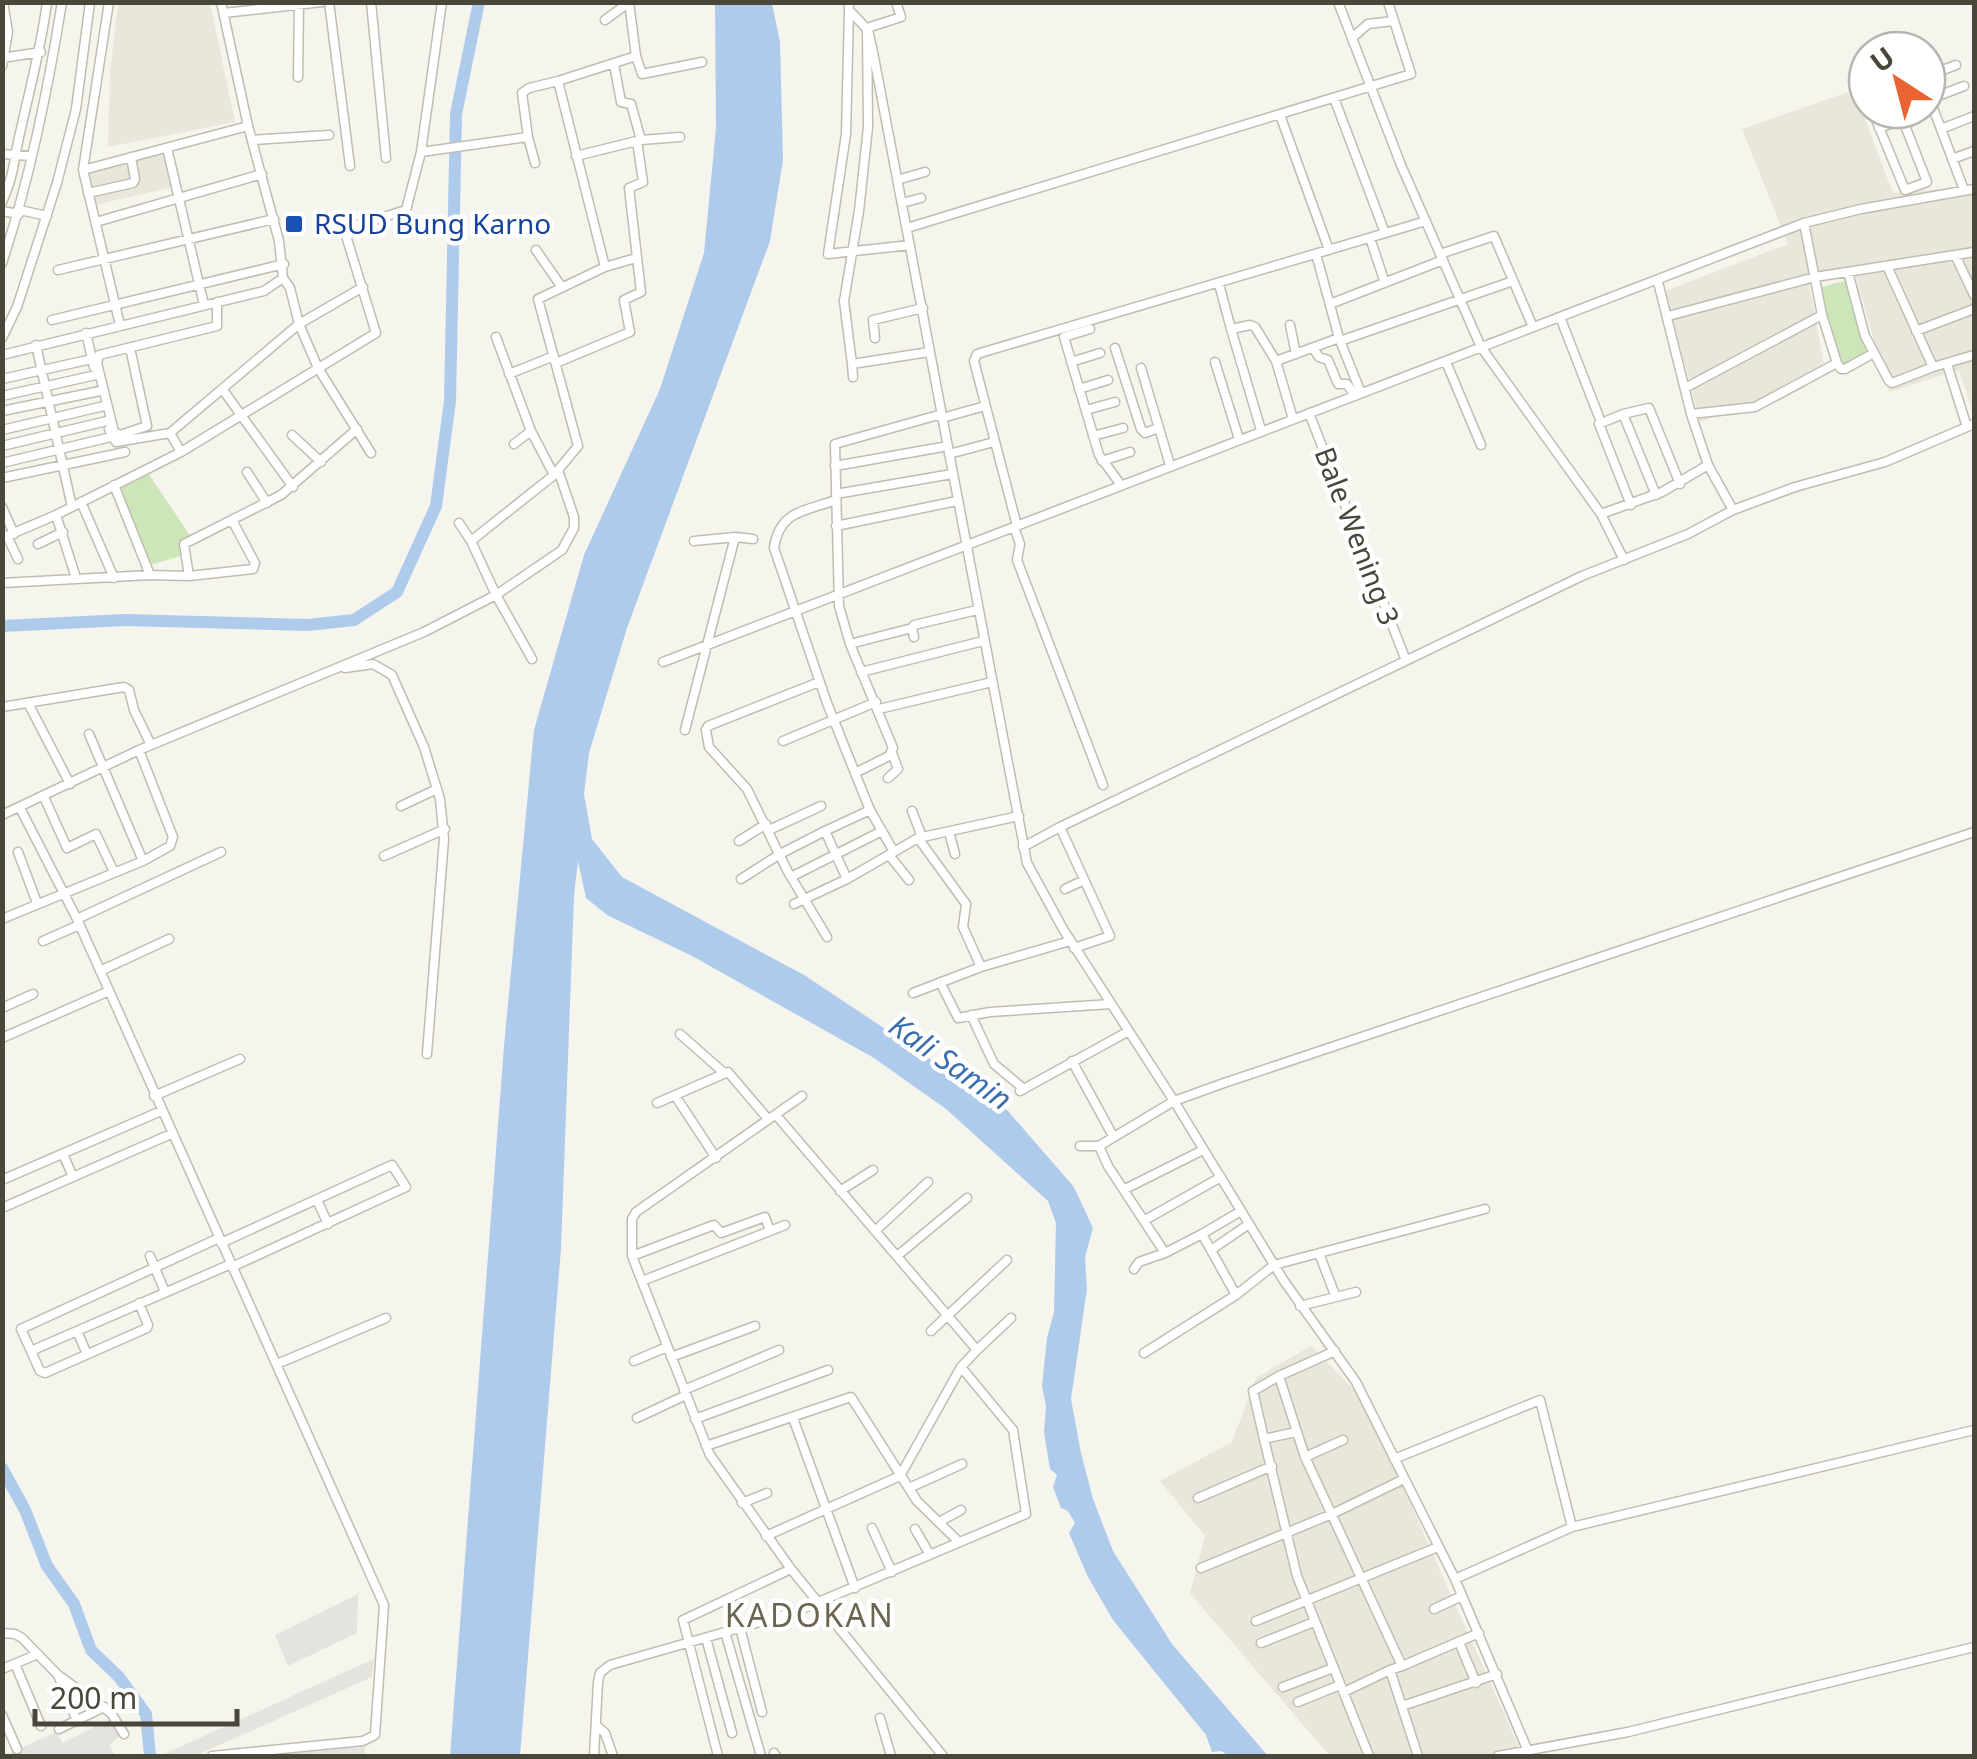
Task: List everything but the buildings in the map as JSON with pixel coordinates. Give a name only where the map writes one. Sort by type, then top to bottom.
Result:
[{"type":"street","points":[[2,202],[14,176],[41,52],[47,2]]},
{"type":"street","points":[[2,263],[32,156],[62,2]]},
{"type":"street","points":[[2,338],[47,216],[76,109],[90,2]]},
{"type":"street","points":[[109,2],[83,170],[120,325]]},
{"type":"street","points":[[221,2],[248,126],[274,218],[284,278],[299,324],[318,368],[371,453]]},
{"type":"street","points":[[224,13],[326,2],[350,166]]},
{"type":"street","points":[[371,2],[386,158]]},
{"type":"street","points":[[8,536],[181,452],[376,333],[348,239],[349,231],[406,210],[421,152],[442,2]]},
{"type":"street","points":[[862,23],[901,18],[896,2]]},
{"type":"street","points":[[1338,2],[1481,346],[1601,514],[1624,560]]},
{"type":"street","points":[[907,228],[1411,74],[1388,2]]},
{"type":"street","points":[[605,20],[629,3],[642,74],[702,62]]},
{"type":"street","points":[[298,4],[298,77]]},
{"type":"street","points":[[3,6],[8,32],[3,60],[41,52]]},
{"type":"street","points":[[849,6],[862,23],[898,180],[1030,873],[1300,1306],[1356,1382],[1462,1596],[1528,1753]]},
{"type":"street","points":[[849,6],[846,134],[828,254],[910,245]]},
{"type":"street","points":[[1352,38],[1368,24],[1393,20]]},
{"type":"street","points":[[853,377],[844,302],[868,127],[862,23]]},
{"type":"street","points":[[535,164],[522,94],[528,88],[636,56]]},
{"type":"street","points":[[509,374],[630,332],[624,302],[642,292],[630,186],[643,182],[631,104],[620,102],[614,64]]},
{"type":"street","points":[[1947,68],[1956,65]]},
{"type":"street","points":[[514,85],[558,82]]},
{"type":"street","points":[[558,82],[605,268]]},
{"type":"street","points":[[1947,91],[1964,86]]},
{"type":"street","points":[[1334,98],[1385,233]]},
{"type":"street","points":[[1280,114],[1329,250]]},
{"type":"street","points":[[1947,127],[1974,116]]},
{"type":"street","points":[[83,170],[248,126]]},
{"type":"street","points":[[1880,130],[1903,188],[1915,188],[1927,182],[1907,130]]},
{"type":"street","points":[[1941,130],[1964,190]]},
{"type":"street","points":[[252,140],[329,134]]},
{"type":"street","points":[[576,156],[680,136]]},
{"type":"street","points":[[421,152],[528,137]]},
{"type":"street","points":[[167,148],[204,305]]},
{"type":"street","points":[[1952,160],[1974,151]]},
{"type":"street","points":[[2,154],[32,156]]},
{"type":"street","points":[[88,193],[133,182],[130,157]]},
{"type":"street","points":[[898,180],[925,172]]},
{"type":"street","points":[[96,222],[262,174]]},
{"type":"street","points":[[1915,188],[1918,199]]},
{"type":"street","points":[[663,662],[1804,223],[1974,189]]},
{"type":"street","points":[[902,203],[921,198]]},
{"type":"street","points":[[2,211],[47,216]]},
{"type":"street","points":[[58,270],[274,218]]},
{"type":"street","points":[[1103,785],[1017,560],[1020,544],[974,361],[978,354],[1426,221]]},
{"type":"street","points":[[1804,223],[1822,316],[1837,363],[1845,369],[1874,353]]},
{"type":"street","points":[[1330,304],[1494,236],[1533,327]]},
{"type":"street","points":[[1370,238],[1385,283]]},
{"type":"street","points":[[536,250],[561,286]]},
{"type":"street","points":[[1668,316],[1815,277],[1974,252]]},
{"type":"street","points":[[1316,254],[1358,395]]},
{"type":"street","points":[[1955,255],[1974,294]]},
{"type":"street","points":[[471,541],[556,472],[578,446],[538,299],[561,286],[636,258]]},
{"type":"street","points":[[52,320],[284,264]]},
{"type":"street","points":[[1886,266],[1933,368]]},
{"type":"street","points":[[1848,272],[1865,336],[1892,383],[1974,355]]},
{"type":"street","points":[[2,355],[264,291],[284,278]]},
{"type":"street","points":[[1276,361],[1513,281]]},
{"type":"street","points":[[1658,282],[1691,414],[1708,465],[1733,510]]},
{"type":"street","points":[[1219,284],[1262,430]]},
{"type":"street","points":[[86,334],[113,442],[170,433],[299,324],[363,288]]},
{"type":"street","points":[[130,348],[147,426],[120,435],[114,432],[99,355],[218,326],[216,302]]},
{"type":"street","points":[[876,338],[871,324],[874,319],[922,308]]},
{"type":"street","points":[[1916,331],[1974,309]]},
{"type":"street","points":[[1685,388],[1822,316]]},
{"type":"street","points":[[1560,317],[1599,418]]},
{"type":"street","points":[[1290,326],[1296,354]]},
{"type":"street","points":[[1231,329],[1255,327],[1276,361],[1293,419]]},
{"type":"street","points":[[1090,329],[1064,337],[1102,461],[1121,485]]},
{"type":"street","points":[[2,815],[139,750],[424,632],[496,596],[562,550],[574,528],[574,517],[556,472],[531,431],[496,337]]},
{"type":"street","points":[[36,345],[64,466],[77,504],[114,578]]},
{"type":"street","points":[[1115,348],[1140,429],[1145,432],[1158,428]]},
{"type":"street","points":[[1313,348],[1319,357],[1328,360],[1338,384],[1346,384],[1358,395]]},
{"type":"street","points":[[852,364],[929,352]]},
{"type":"street","points":[[1072,362],[1100,353]]},
{"type":"street","points":[[2,378],[92,359]]},
{"type":"street","points":[[1215,362],[1239,439]]},
{"type":"street","points":[[1446,362],[1482,445]]},
{"type":"street","points":[[1691,414],[1755,407],[1837,363]]},
{"type":"street","points":[[1024,847],[1205,755],[1381,676],[1556,588],[1712,523],[1733,510],[1885,462],[1971,425],[1946,364]]},
{"type":"street","points":[[1141,368],[1170,465]]},
{"type":"street","points":[[2,396],[96,375]]},
{"type":"street","points":[[1080,390],[1108,380]]},
{"type":"street","points":[[2,411],[100,390]]},
{"type":"street","points":[[223,390],[293,486]]},
{"type":"street","points":[[1086,410],[1115,402]]},
{"type":"street","points":[[2,430],[104,406]]},
{"type":"street","points":[[888,778],[898,769],[850,644],[838,595],[836,444],[985,406]]},
{"type":"street","points":[[1631,505],[1599,424],[1649,408],[1680,484]]},
{"type":"street","name":"Bale Wening 3","points":[[1309,413],[1404,658]]},
{"type":"street","points":[[1624,414],[1656,495]]},
{"type":"street","points":[[2,446],[107,422]]},
{"type":"street","points":[[1094,436],[1123,428]]},
{"type":"street","points":[[189,576],[184,544],[232,522],[293,486],[357,429]]},
{"type":"street","points":[[514,444],[531,431]]},
{"type":"street","points":[[170,433],[181,452]]},
{"type":"street","points":[[292,436],[320,462]]},
{"type":"street","points":[[2,463],[111,437]]},
{"type":"street","points":[[123,440],[128,464]]},
{"type":"street","points":[[835,466],[994,442]]},
{"type":"street","points":[[2,478],[125,452]]},
{"type":"street","points":[[1102,461],[1130,452]]},
{"type":"street","points":[[1601,514],[1656,495],[1708,465]]},
{"type":"street","points":[[247,472],[266,503]]},
{"type":"street","points":[[910,880],[870,810],[819,682],[774,550],[776,532],[784,520],[836,497],[952,474]]},
{"type":"street","points":[[114,484],[150,574]]},
{"type":"street","points":[[836,526],[957,501]]},
{"type":"street","points":[[2,507],[18,560]]},
{"type":"street","points":[[56,515],[76,578]]},
{"type":"street","points":[[2,583],[150,574],[189,576],[254,568],[232,522]]},
{"type":"street","points":[[459,523],[532,659]]},
{"type":"street","points":[[38,544],[63,532]]},
{"type":"street","points":[[685,730],[736,537]]},
{"type":"street","points":[[694,541],[753,538]]},
{"type":"street","points":[[850,644],[913,633],[914,625],[977,610]]},
{"type":"street","points":[[861,672],[983,641]]},
{"type":"street","points":[[326,672],[372,664],[392,675],[424,746],[436,789],[445,829],[427,1054]]},
{"type":"street","points":[[819,682],[706,730],[710,747],[746,788],[768,827],[798,902],[827,937]]},
{"type":"street","points":[[784,741],[877,706],[992,682]]},
{"type":"street","points":[[2,707],[127,688],[151,745]]},
{"type":"street","points":[[28,702],[70,784]]},
{"type":"street","points":[[89,734],[143,861]]},
{"type":"street","points":[[2,919],[170,846],[173,837],[139,750]]},
{"type":"street","points":[[855,773],[892,752]]},
{"type":"street","points":[[401,806],[436,789]]},
{"type":"street","points":[[44,797],[67,848],[96,834],[114,872]]},
{"type":"street","points":[[739,841],[821,806]]},
{"type":"street","points":[[20,808],[78,922],[384,1605],[378,1730],[370,1739],[212,1756]]},
{"type":"street","points":[[741,879],[780,854],[870,810]]},
{"type":"street","points":[[912,811],[920,838],[966,904],[963,927],[981,967]]},
{"type":"street","points":[[798,902],[920,838],[1019,816]]},
{"type":"street","points":[[914,992],[981,967],[1110,936],[1060,828]]},
{"type":"street","points":[[384,856],[445,829]]},
{"type":"street","points":[[825,832],[847,879]]},
{"type":"street","points":[[791,877],[882,832]]},
{"type":"street","points":[[949,832],[956,854]]},
{"type":"street","points":[[1080,1146],[1099,1146],[1174,1101],[1974,832]]},
{"type":"street","points":[[18,852],[38,904]]},
{"type":"street","points":[[44,941],[220,852]]},
{"type":"street","points":[[1065,889],[1082,881]]},
{"type":"street","points":[[100,971],[169,939]]},
{"type":"street","points":[[940,982],[954,1020],[1112,1004]]},
{"type":"street","points":[[2,1038],[109,991]]},
{"type":"street","points":[[2,1008],[33,994]]},
{"type":"street","points":[[970,1016],[994,1064],[1022,1090],[1127,1032]]},
{"type":"street","points":[[680,1034],[723,1072],[733,1075],[978,1350]]},
{"type":"street","points":[[154,1096],[240,1058]]},
{"type":"street","points":[[1072,1061],[1113,1136]]},
{"type":"street","points":[[656,1104],[723,1072]]},
{"type":"street","points":[[802,1096],[633,1214],[632,1256],[706,1446],[791,1569],[943,1756]]},
{"type":"street","points":[[676,1097],[716,1158]]},
{"type":"street","points":[[2,1180],[161,1111]]},
{"type":"street","points":[[2,1208],[171,1134]]},
{"type":"street","points":[[1099,1146],[1164,1253]]},
{"type":"street","points":[[1125,1189],[1203,1150]]},
{"type":"street","points":[[62,1154],[72,1177]]},
{"type":"street","points":[[31,1352],[139,1303],[328,1224],[406,1186],[392,1166],[22,1326],[31,1352],[40,1371],[44,1373],[147,1328],[139,1303]]},
{"type":"street","points":[[840,1191],[873,1170]]},
{"type":"street","points":[[1146,1220],[1221,1178]]},
{"type":"street","points":[[875,1232],[928,1182]]},
{"type":"street","points":[[897,1256],[967,1198]]},
{"type":"street","points":[[316,1200],[328,1224]]},
{"type":"street","points":[[1144,1353],[1236,1295],[1274,1265],[1485,1208]]},
{"type":"street","points":[[1134,1269],[1139,1262],[1202,1234],[1240,1211]]},
{"type":"street","points":[[632,1256],[714,1226],[720,1233],[765,1217],[770,1231]]},
{"type":"street","points":[[1211,1250],[1248,1224]]},
{"type":"street","points":[[642,1281],[786,1226]]},
{"type":"street","points":[[1202,1234],[1236,1295]]},
{"type":"street","points":[[1318,1253],[1335,1296]]},
{"type":"street","points":[[150,1256],[165,1292]]},
{"type":"street","points":[[930,1331],[1007,1260]]},
{"type":"street","points":[[1300,1306],[1356,1292]]},
{"type":"street","points":[[277,1364],[386,1318]]},
{"type":"street","points":[[766,1536],[900,1476],[961,1367],[1011,1318]]},
{"type":"street","points":[[671,1357],[755,1326]]},
{"type":"street","points":[[77,1331],[87,1354]]},
{"type":"street","points":[[634,1361],[667,1347]]},
{"type":"street","points":[[637,1418],[780,1350]]},
{"type":"street","points":[[1335,1352],[1253,1391],[1306,1602],[1369,1756]]},
{"type":"street","points":[[594,1756],[598,1682],[604,1669],[818,1604],[1026,1514],[1013,1430],[961,1367]]},
{"type":"street","points":[[695,1419],[828,1370]]},
{"type":"street","points":[[1279,1376],[1305,1456],[1402,1666]]},
{"type":"street","points":[[706,1446],[850,1397],[916,1501],[960,1542]]},
{"type":"street","points":[[1394,1459],[1540,1400],[1572,1527]]},
{"type":"street","points":[[793,1418],[855,1588]]},
{"type":"street","points":[[1454,1580],[1572,1527],[1974,1430]]},
{"type":"street","points":[[1264,1439],[1296,1432]]},
{"type":"street","points":[[1305,1456],[1343,1440]]},
{"type":"street","points":[[909,1488],[962,1464]]},
{"type":"street","points":[[1198,1498],[1272,1466]]},
{"type":"street","points":[[1201,1568],[1404,1480]]},
{"type":"street","points":[[742,1503],[767,1492]]},
{"type":"street","points":[[939,1522],[961,1510]]},
{"type":"street","points":[[872,1528],[892,1572]]},
{"type":"street","points":[[914,1528],[930,1555]]},
{"type":"street","points":[[1256,1620],[1438,1547]]},
{"type":"street","points":[[718,1756],[682,1623],[685,1618],[791,1569]]},
{"type":"street","points":[[1434,1609],[1462,1596]]},
{"type":"street","points":[[1261,1643],[1314,1622]]},
{"type":"street","points":[[740,1628],[762,1712]]},
{"type":"street","points":[[725,1632],[762,1756]]},
{"type":"street","points":[[2,1633],[15,1634],[58,1675],[104,1707],[124,1734]]},
{"type":"street","points":[[1298,1702],[1342,1689],[1479,1633]]},
{"type":"street","points":[[706,1638],[732,1733]]},
{"type":"street","points":[[1460,1642],[1476,1683]]},
{"type":"street","points":[[1498,1756],[1628,1732],[1974,1647]]},
{"type":"street","points":[[2,1670],[38,1654]]},
{"type":"street","points":[[15,1664],[41,1726]]},
{"type":"street","points":[[1282,1687],[1333,1668]]},
{"type":"street","points":[[1390,1670],[1418,1756]]},
{"type":"street","points":[[1402,1706],[1497,1674]]},
{"type":"street","points":[[58,1675],[78,1720]]},
{"type":"street","points":[[59,1729],[104,1707]]},
{"type":"street","points":[[2,1715],[18,1749]]},
{"type":"street","points":[[880,1718],[891,1756]]},
{"type":"street","points":[[596,1725],[605,1733],[613,1756]]},
{"type":"shaded area","points":[[118,3],[210,3],[235,122],[108,147],[110,74]]},
{"type":"shaded area","points":[[1847,92],[1847,130],[1869,130],[1893,193],[1974,186],[1974,415],[1959,370],[1889,392],[1855,275],[1809,284],[1826,375],[1700,422],[1665,291],[1788,244],[1742,129]]},
{"type":"shaded area","points":[[162,151],[173,187],[95,205],[88,170]]},
{"type":"shaded area","points":[[1311,1346],[1364,1400],[1523,1756],[1330,1756],[1190,1593],[1205,1536],[1160,1481],[1232,1442],[1256,1378]]},
{"type":"shaded area","points":[[358,1594],[357,1633],[288,1666],[275,1635]]},
{"type":"shaded area","points":[[374,1659],[372,1677],[195,1756],[164,1754]]},
{"type":"shaded area","points":[[110,1719],[120,1736],[109,1745],[115,1756],[4,1756],[56,1732],[63,1743]]},
{"type":"shaded area","points":[[365,1747],[365,1756],[237,1756],[339,1748]]},
{"type":"green space","points":[[1847,280],[1870,351],[1842,365],[1819,288]]},
{"type":"green space","points":[[148,473],[191,537],[180,541],[184,555],[150,565],[118,487]]},
{"type":"water","points":[[715,3],[772,3],[780,42],[783,160],[770,241],[627,628],[589,753],[584,794],[592,839],[622,877],[804,975],[1007,1110],[1074,1187],[1093,1228],[1085,1257],[1087,1289],[1071,1399],[1093,1499],[1113,1551],[1172,1644],[1268,1756],[1212,1752],[1206,1735],[1113,1620],[1069,1533],[1075,1523],[1068,1511],[1061,1508],[1053,1487],[1057,1475],[1050,1469],[1044,1433],[1046,1406],[1042,1386],[1054,1312],[1056,1223],[1048,1201],[946,1109],[874,1058],[692,956],[607,915],[586,898],[578,861],[561,1248],[520,1756],[450,1756],[504,1046],[534,730],[584,555],[660,389],[704,253],[716,128]]},
{"type":"waterway","points":[[2,626],[125,620],[308,625],[354,620],[397,592],[436,506],[450,401],[456,114],[479,2]]},
{"type":"waterway","points":[[2,1468],[25,1510],[47,1566],[74,1604],[91,1650],[119,1677],[146,1714],[150,1756]]},
{"type":"place","name":"RSUD Bung Karno","points":[[294,224]]},
{"type":"district","name":"KADOKAN","points":[[810,1616]]},
{"type":"water label","name":"Kali Samin","points":[[950,1063]]}]
